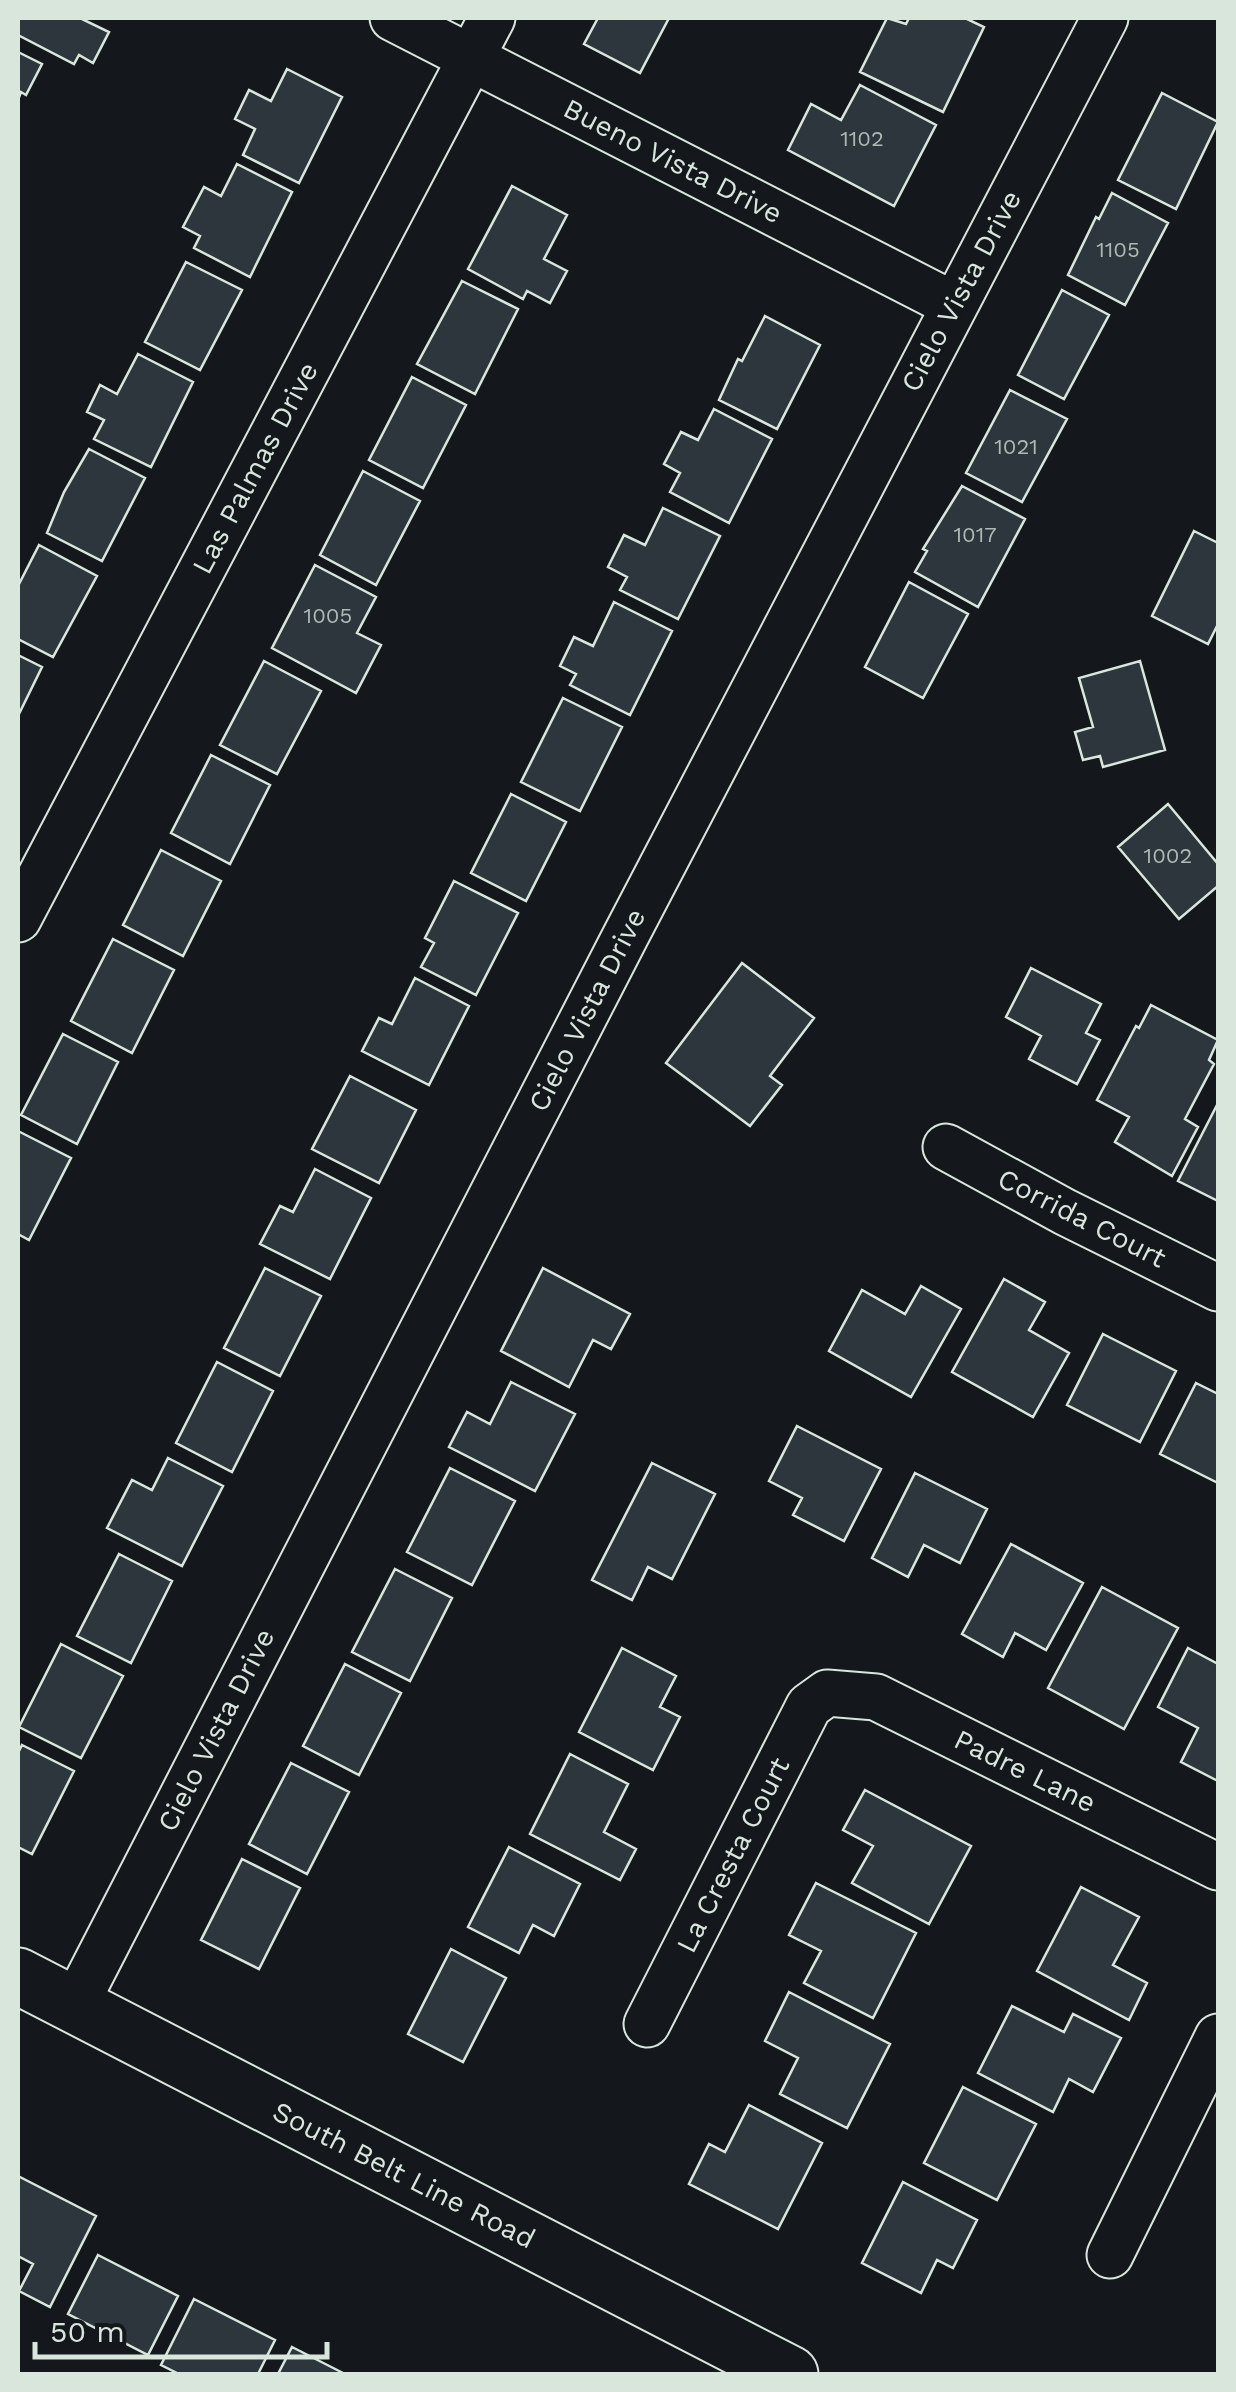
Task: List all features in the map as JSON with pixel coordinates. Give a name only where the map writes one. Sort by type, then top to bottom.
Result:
[{"type":"main road","name":"South Belt Line Road","points":[[18,1976],[790,2374]]},
{"type":"street","name":"Bueno Vista Drive","points":[[394,18],[954,304]]},
{"type":"street","name":"Las Palmas Drive","points":[[18,919],[492,18]]},
{"type":"street","name":"Cielo Vista Drive","points":[[74,2005],[1104,18]]},
{"type":"street","name":"Corrida Court","points":[[946,1147],[1218,1288]]},
{"type":"street","name":"Padre Lane","points":[[828,1693],[876,1697],[1218,1868]]},
{"type":"street","name":"La Cresta Court","points":[[647,2024],[809,1706],[828,1693]]},
{"type":"street","points":[[1110,2255],[1218,2038]]},
{"type":"building","points":[[18,18],[80,18],[109,32],[93,63],[79,55],[74,64],[18,35]]},
{"type":"building","points":[[598,18],[669,18],[640,73],[584,44]]},
{"type":"building","points":[[887,18],[906,24],[909,18],[965,18],[984,27],[943,112],[860,72]]},
{"type":"building","points":[[18,52],[42,64],[26,95],[21,92],[18,100]]},
{"type":"building","points":[[287,69],[342,97],[299,183],[243,155],[255,129],[235,119],[249,90],[271,101]]},
{"type":"building","points":[[860,85],[936,125],[894,206],[788,150],[811,104],[841,120]]},
{"type":"building","points":[[1162,93],[1218,122],[1176,209],[1118,180]]},
{"type":"building","points":[[237,164],[292,192],[250,277],[194,248],[200,236],[183,227],[204,187],[221,196]]},
{"type":"building","points":[[512,186],[567,215],[544,259],[567,271],[550,303],[527,291],[523,299],[468,269]]},
{"type":"building","points":[[1112,193],[1168,223],[1125,305],[1068,275]]},
{"type":"building","points":[[186,262],[242,290],[200,370],[145,342]]},
{"type":"building","points":[[462,281],[518,309],[475,394],[417,364]]},
{"type":"building","points":[[1062,290],[1109,315],[1064,399],[1018,375]]},
{"type":"building","points":[[765,316],[820,345],[777,429],[719,400],[738,359],[742,361]]},
{"type":"building","points":[[138,354],[193,382],[151,467],[94,439],[104,420],[87,412],[100,385],[117,394]]},
{"type":"building","points":[[412,377],[466,405],[423,488],[369,460]]},
{"type":"building","points":[[1010,390],[1067,419],[1022,502],[966,473]]},
{"type":"building","points":[[714,409],[772,439],[729,523],[670,492],[680,473],[664,464],[681,432],[698,440]]},
{"type":"building","points":[[89,449],[145,478],[102,561],[47,533],[64,492]]},
{"type":"building","points":[[363,471],[420,501],[376,585],[320,555]]},
{"type":"building","points":[[962,486],[1025,519],[978,607],[915,572],[927,551],[923,549]]},
{"type":"building","points":[[663,508],[720,536],[678,619],[620,590],[627,577],[608,567],[624,535],[645,545]]},
{"type":"building","points":[[1194,531],[1218,543],[1218,624],[1208,644],[1152,616]]},
{"type":"building","points":[[39,545],[97,576],[53,657],[18,639],[18,586]]},
{"type":"building","points":[[315,565],[376,597],[357,633],[381,645],[356,693],[272,648]]},
{"type":"building","points":[[909,582],[968,614],[923,698],[865,667]]},
{"type":"building","points":[[614,602],[672,631],[630,715],[570,685],[576,674],[560,666],[574,637],[593,646]]},
{"type":"building","points":[[18,655],[42,667],[18,716]]},
{"type":"building","points":[[264,661],[321,691],[277,774],[220,745]]},
{"type":"building","points":[[1140,661],[1165,750],[1103,767],[1100,756],[1083,760],[1075,732],[1093,727],[1079,678]]},
{"type":"building","points":[[563,698],[622,727],[580,811],[521,782]]},
{"type":"building","points":[[211,755],[270,785],[230,864],[171,833]]},
{"type":"building","points":[[511,794],[566,822],[526,901],[471,873]]},
{"type":"building","points":[[1168,804],[1218,864],[1218,886],[1179,919],[1118,847]]},
{"type":"building","points":[[161,850],[221,881],[183,956],[123,925]]},
{"type":"building","points":[[454,881],[518,913],[476,995],[421,967],[434,943],[425,938]]},
{"type":"building","points":[[113,939],[174,970],[132,1053],[71,1021]]},
{"type":"building","points":[[742,963],[814,1018],[770,1076],[782,1085],[750,1126],[666,1063]]},
{"type":"building","points":[[1031,968],[1101,1004],[1086,1033],[1100,1040],[1077,1084],[1029,1059],[1041,1036],[1006,1017]]},
{"type":"building","points":[[415,978],[469,1006],[429,1085],[362,1051],[379,1018],[392,1024]]},
{"type":"building","points":[[1151,1005],[1218,1040],[1209,1060],[1214,1064],[1185,1119],[1198,1127],[1172,1176],[1115,1142],[1129,1117],[1097,1100]]},
{"type":"building","points":[[63,1034],[118,1062],[77,1144],[21,1115]]},
{"type":"building","points":[[350,1076],[416,1110],[379,1183],[312,1149]]},
{"type":"building","points":[[1218,1103],[1218,1201],[1178,1181]]},
{"type":"building","points":[[18,1131],[71,1158],[29,1240],[18,1234]]},
{"type":"building","points":[[315,1169],[371,1198],[330,1279],[260,1244],[280,1206],[293,1212]]},
{"type":"building","points":[[265,1268],[321,1296],[280,1376],[224,1348]]},
{"type":"building","points":[[543,1268],[630,1314],[611,1349],[593,1340],[569,1387],[501,1351]]},
{"type":"building","points":[[1004,1279],[1045,1302],[1029,1330],[1069,1353],[1033,1417],[952,1372]]},
{"type":"building","points":[[921,1286],[961,1309],[911,1397],[829,1351],[862,1290],[905,1314]]},
{"type":"building","points":[[1103,1334],[1176,1371],[1140,1442],[1067,1405]]},
{"type":"building","points":[[217,1362],[273,1391],[232,1472],[176,1443]]},
{"type":"building","points":[[511,1382],[575,1414],[535,1491],[449,1447],[467,1412],[490,1424]]},
{"type":"building","points":[[1196,1383],[1218,1394],[1218,1483],[1160,1454]]},
{"type":"building","points":[[797,1426],[881,1469],[844,1541],[793,1515],[802,1498],[769,1481]]},
{"type":"building","points":[[168,1458],[223,1486],[182,1566],[107,1528],[132,1480],[152,1490]]},
{"type":"building","points":[[652,1463],[715,1494],[672,1579],[648,1567],[632,1600],[592,1580]]},
{"type":"building","points":[[450,1468],[515,1501],[472,1585],[407,1552]]},
{"type":"building","points":[[915,1473],[987,1509],[960,1563],[924,1545],[908,1577],[872,1558]]},
{"type":"building","points":[[1011,1544],[1083,1583],[1046,1650],[1015,1633],[1003,1657],[962,1634]]},
{"type":"building","points":[[119,1554],[172,1581],[131,1663],[77,1636]]},
{"type":"building","points":[[395,1569],[452,1598],[410,1681],[352,1652]]},
{"type":"building","points":[[1102,1587],[1178,1628],[1124,1729],[1048,1688]]},
{"type":"building","points":[[61,1644],[123,1676],[81,1758],[19,1727]]},
{"type":"building","points":[[622,1648],[676,1676],[660,1707],[680,1717],[653,1770],[579,1732]]},
{"type":"building","points":[[1188,1648],[1218,1664],[1218,1781],[1181,1762],[1198,1728],[1158,1707]]},
{"type":"building","points":[[345,1664],[401,1693],[359,1775],[303,1746]]},
{"type":"building","points":[[22,1745],[74,1771],[32,1854],[18,1847],[18,1753]]},
{"type":"building","points":[[570,1754],[628,1784],[604,1832],[636,1849],[620,1880],[530,1834]]},
{"type":"building","points":[[291,1763],[349,1792],[307,1874],[249,1844]]},
{"type":"building","points":[[865,1790],[971,1846],[929,1924],[852,1883],[873,1846],[843,1830]]},
{"type":"building","points":[[509,1847],[580,1884],[554,1936],[533,1925],[519,1953],[468,1927]]},
{"type":"building","points":[[242,1859],[300,1888],[259,1969],[201,1940]]},
{"type":"building","points":[[816,1883],[916,1933],[873,2018],[804,1983],[821,1951],[789,1935]]},
{"type":"building","points":[[1081,1887],[1139,1917],[1113,1965],[1147,1983],[1129,2020],[1037,1971]]},
{"type":"building","points":[[451,1949],[506,1978],[463,2062],[408,2034]]},
{"type":"building","points":[[789,1992],[890,2044],[847,2128],[780,2094],[798,2058],[765,2041]]},
{"type":"building","points":[[1012,2006],[1064,2032],[1073,2014],[1121,2038],[1093,2092],[1069,2079],[1053,2112],[978,2073]]},
{"type":"building","points":[[963,2087],[1036,2124],[997,2200],[924,2163]]},
{"type":"building","points":[[749,2105],[822,2143],[778,2229],[689,2184],[709,2144],[725,2152]]},
{"type":"building","points":[[18,2176],[96,2216],[50,2307],[19,2291],[33,2264],[18,2256]]},
{"type":"building","points":[[903,2182],[977,2220],[953,2268],[937,2260],[921,2293],[862,2263]]},
{"type":"building","points":[[98,2255],[178,2296],[148,2355],[68,2314]]},
{"type":"building","points":[[194,2299],[275,2340],[258,2374],[179,2374],[161,2365]]},
{"type":"building","points":[[292,2347],[345,2374],[278,2374]]}]
